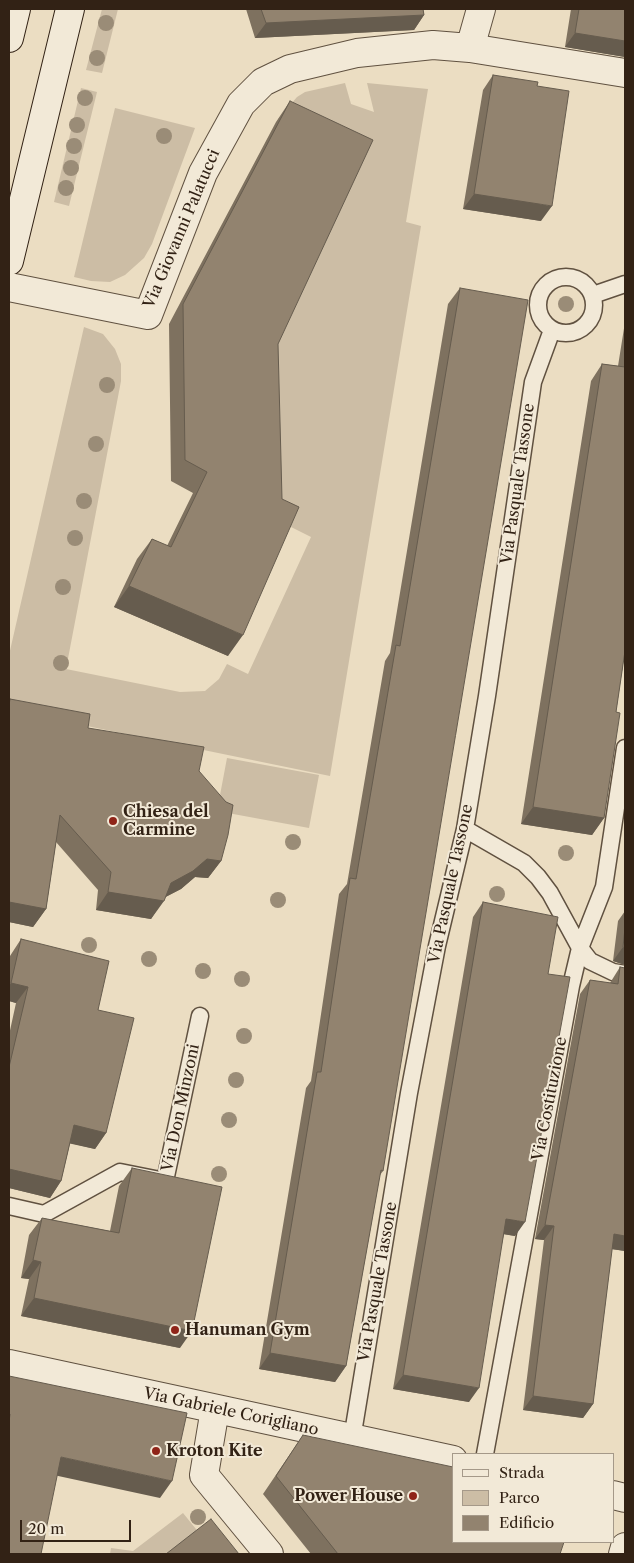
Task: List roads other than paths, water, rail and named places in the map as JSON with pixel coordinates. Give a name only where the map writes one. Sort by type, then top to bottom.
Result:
[{"type":"street","points":[[9,38],[16,9]]},
{"type":"street","points":[[9,261],[70,9]]},
{"type":"street","points":[[470,48],[481,9]]},
{"type":"street","name":"Via Giovanni Palatucci","points":[[9,287],[148,314],[203,174],[241,104],[264,82],[290,69],[357,53],[433,45],[470,48],[625,73]]},
{"type":"street","name":"Via Gabriele Corigliano","points":[[9,1364],[452,1460]]},
{"type":"street","points":[[214,1409],[204,1475],[269,1554]]},
{"type":"street","points":[[623,1554],[625,1547]]},
{"type":"lane","points":[[573,277],[588,286],[593,295],[594,311],[586,325],[577,331],[561,333],[552,330],[542,322],[538,313],[537,301],[546,284],[555,278],[573,277]]},
{"type":"lane","points":[[593,295],[625,284]]},
{"type":"lane","name":"Via Pasquale Tassone","points":[[352,1439],[437,946],[465,829],[487,696],[533,382],[552,330]]},
{"type":"lane","name":"Via Costituzione","points":[[485,1453],[525,1229],[580,948],[604,887],[625,748]]},
{"type":"lane","points":[[465,829],[524,863],[550,893],[580,948],[590,961],[601,968],[625,974]]},
{"type":"lane","name":"Via Don Minzoni","points":[[9,1206],[44,1214],[120,1172],[165,1182],[200,1016]]},
{"type":"place","name":"Chiesa del Carmine","points":[[113,821]]},
{"type":"place","name":"Hanuman Gym","points":[[175,1330]]},
{"type":"place","name":"Kroton Kite","points":[[156,1451]]},
{"type":"place","name":"Power House","points":[[413,1496]]}]
